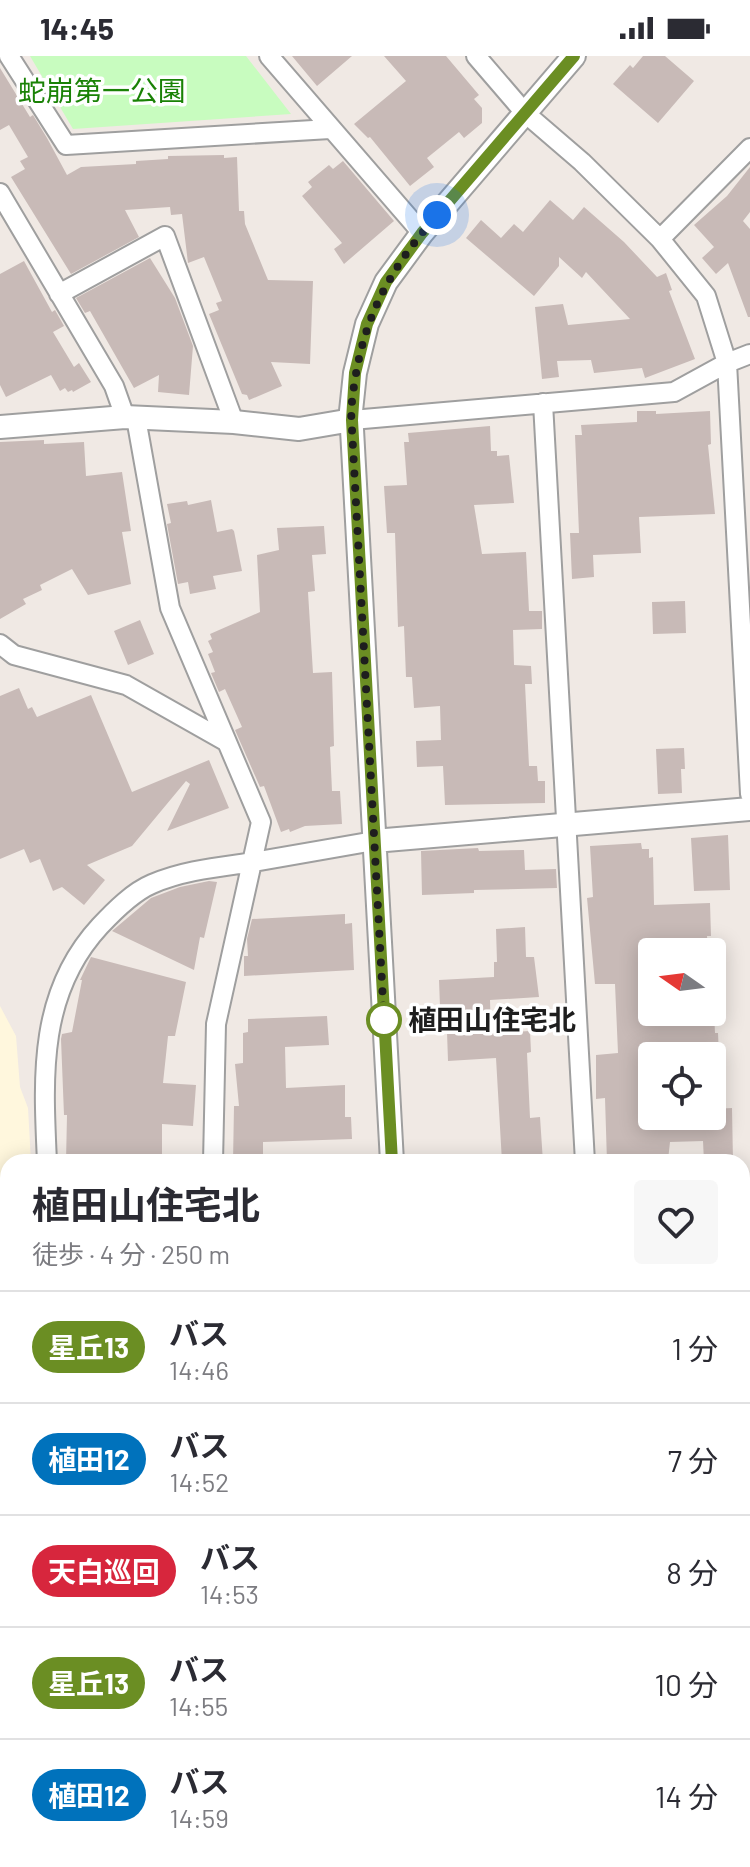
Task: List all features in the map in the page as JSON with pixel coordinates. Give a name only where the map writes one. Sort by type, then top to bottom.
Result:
[{"type":"street","points":[[9,56],[66,145],[330,129]]},
{"type":"street","points":[[269,56],[422,233]]},
{"type":"street","points":[[476,56],[525,113],[582,162],[660,239],[706,296],[727,363],[750,794]]},
{"type":"street","points":[[392,1154],[352,420],[355,373],[367,324],[386,282],[422,233],[574,56]]},
{"type":"street","points":[[660,239],[750,148]]},
{"type":"street","points":[[0,193],[130,418],[170,608],[261,822],[216,1024],[213,1154]]},
{"type":"street","points":[[59,294],[165,236],[234,422]]},
{"type":"street","points":[[0,427],[130,418],[234,422],[299,429],[352,420],[674,392],[750,354]]},
{"type":"street","points":[[543,403],[585,1154]]},
{"type":"street","points":[[0,644],[14,655],[126,685],[225,741]]},
{"type":"street","points":[[47,1154],[44,1101],[49,1031],[60,985],[82,945],[115,909],[151,884],[203,869],[374,841],[750,809]]},
{"type":"shaded area","points":[[0,1006],[16,1036],[20,1087],[28,1108],[31,1154],[0,1154]]},
{"type":"green space","name":"蛇崩第一公園","points":[[30,56],[246,56],[291,114],[73,129]]},
{"type":"building","points":[[292,56],[352,56],[317,86]]},
{"type":"building","points":[[384,56],[446,56],[479,95],[474,99],[482,108],[482,123],[464,138],[459,132],[427,158],[434,167],[410,186],[370,137],[354,124],[406,81]]},
{"type":"building","points":[[643,56],[665,56],[694,81],[658,123],[613,84]]},
{"type":"building","points":[[0,68],[30,117],[33,115],[67,175],[81,167],[136,164],[136,161],[168,159],[168,156],[237,157],[239,211],[244,211],[245,224],[268,280],[313,281],[310,364],[271,362],[282,386],[249,400],[247,395],[242,394],[209,314],[219,310],[216,303],[222,301],[204,257],[188,263],[182,214],[171,215],[170,207],[125,210],[139,237],[71,274],[11,177],[25,169],[20,161],[28,157],[9,125],[0,130]]},
{"type":"building","points":[[343,161],[394,221],[344,264],[334,249],[342,243],[302,196],[312,187],[308,182],[329,165],[333,169]]},
{"type":"building","points":[[750,167],[750,212],[743,221],[750,229],[748,317],[728,263],[716,274],[702,258],[714,247],[694,225],[727,196]]},
{"type":"building","points":[[550,200],[573,220],[584,207],[624,242],[657,277],[666,273],[672,290],[669,291],[695,359],[645,378],[642,368],[594,373],[591,360],[557,361],[559,377],[542,379],[535,307],[563,304],[568,325],[630,319],[586,272],[582,278],[559,257],[559,266],[534,296],[466,238],[481,220],[501,238],[514,224],[523,232]]},
{"type":"building","points":[[150,258],[175,298],[193,346],[189,395],[158,392],[159,375],[134,388],[90,311],[85,313],[76,298]]},
{"type":"building","points":[[24,261],[52,312],[55,310],[64,326],[53,332],[74,367],[79,363],[91,382],[73,392],[65,388],[60,391],[51,375],[6,397],[0,385],[0,274]]},
{"type":"building","points":[[637,411],[656,411],[656,414],[710,411],[711,444],[708,445],[715,514],[639,517],[641,553],[593,555],[594,577],[572,579],[570,533],[579,533],[575,435],[582,435],[581,425],[637,422]]},
{"type":"building","points":[[490,426],[491,451],[497,451],[497,456],[509,455],[514,503],[474,505],[482,554],[526,552],[529,611],[542,611],[542,629],[513,630],[514,665],[531,666],[532,684],[525,684],[529,766],[537,766],[538,781],[545,781],[545,803],[445,805],[443,766],[417,767],[416,741],[441,740],[440,706],[414,708],[412,677],[406,677],[404,626],[398,627],[395,533],[387,533],[384,486],[407,485],[404,442],[409,442],[408,433]]},
{"type":"building","points":[[44,440],[44,444],[84,442],[86,476],[122,472],[131,531],[122,532],[131,584],[88,595],[72,569],[40,585],[42,590],[23,599],[26,604],[0,619],[0,442]]},
{"type":"building","points":[[211,500],[217,532],[234,531],[242,571],[213,576],[216,589],[190,594],[188,582],[178,584],[167,524],[171,523],[167,504],[187,501],[188,505]]},
{"type":"building","points":[[324,526],[326,554],[312,555],[315,591],[308,592],[313,673],[332,672],[332,791],[340,791],[342,824],[305,826],[281,832],[264,786],[260,787],[235,730],[242,727],[225,689],[219,692],[211,673],[215,672],[208,654],[213,652],[208,641],[212,639],[210,634],[260,612],[257,555],[279,550],[277,528]]},
{"type":"building","points":[[685,601],[686,633],[653,634],[652,602]]},
{"type":"building","points":[[140,620],[154,654],[128,665],[114,631]]},
{"type":"building","points":[[19,688],[28,709],[32,707],[37,717],[91,695],[132,792],[209,760],[229,808],[167,831],[190,784],[186,781],[132,846],[87,865],[105,880],[84,905],[62,887],[53,891],[40,859],[30,863],[24,849],[0,859],[0,696]]},
{"type":"building","points":[[684,748],[682,793],[658,794],[656,749]]},
{"type":"building","points":[[728,835],[730,890],[694,891],[691,838]]},
{"type":"building","points":[[641,843],[642,849],[649,849],[649,858],[653,857],[654,905],[710,903],[711,936],[707,938],[638,938],[638,1026],[715,1026],[718,1042],[638,1042],[638,1130],[726,1130],[726,1108],[732,1108],[733,1154],[704,1154],[703,1141],[670,1142],[669,1154],[607,1154],[605,1098],[596,1099],[596,1055],[618,1053],[615,984],[595,984],[587,898],[593,897],[590,846]]},
{"type":"building","points":[[478,848],[479,851],[524,850],[525,870],[556,869],[557,888],[422,895],[421,851]]},
{"type":"building","points":[[209,881],[217,882],[204,938],[200,937],[194,970],[112,931],[151,898]]},
{"type":"building","points":[[345,914],[345,924],[352,923],[354,970],[244,976],[244,956],[248,956],[247,939],[252,919]]},
{"type":"building","points":[[525,927],[526,957],[534,957],[539,997],[490,1000],[491,1033],[530,1031],[531,1052],[527,1053],[530,1118],[540,1117],[542,1154],[502,1154],[496,1058],[448,1061],[447,1032],[441,1033],[439,980],[494,977],[496,929]]},
{"type":"building","points":[[91,957],[186,982],[175,1036],[168,1036],[163,1083],[196,1085],[193,1126],[162,1124],[162,1154],[66,1154],[67,1115],[64,1115],[61,1039],[62,1034],[72,1032],[80,980]]},
{"type":"building","points":[[327,1016],[329,1045],[285,1047],[286,1088],[345,1085],[345,1117],[351,1117],[352,1139],[263,1142],[263,1154],[233,1154],[234,1106],[239,1106],[235,1064],[243,1063],[243,1033],[248,1032],[248,1019]]},
{"type":"bus line","name":"星丘13","points":[[392,1154],[351,411],[355,373],[367,324],[386,282],[422,233],[574,56]]},
{"type":"place","name":"植田山住宅北","points":[[384,1020]]},
{"type":"route","points":[[384,1020],[351,411],[355,373],[367,324],[386,282],[437,215]]}]
